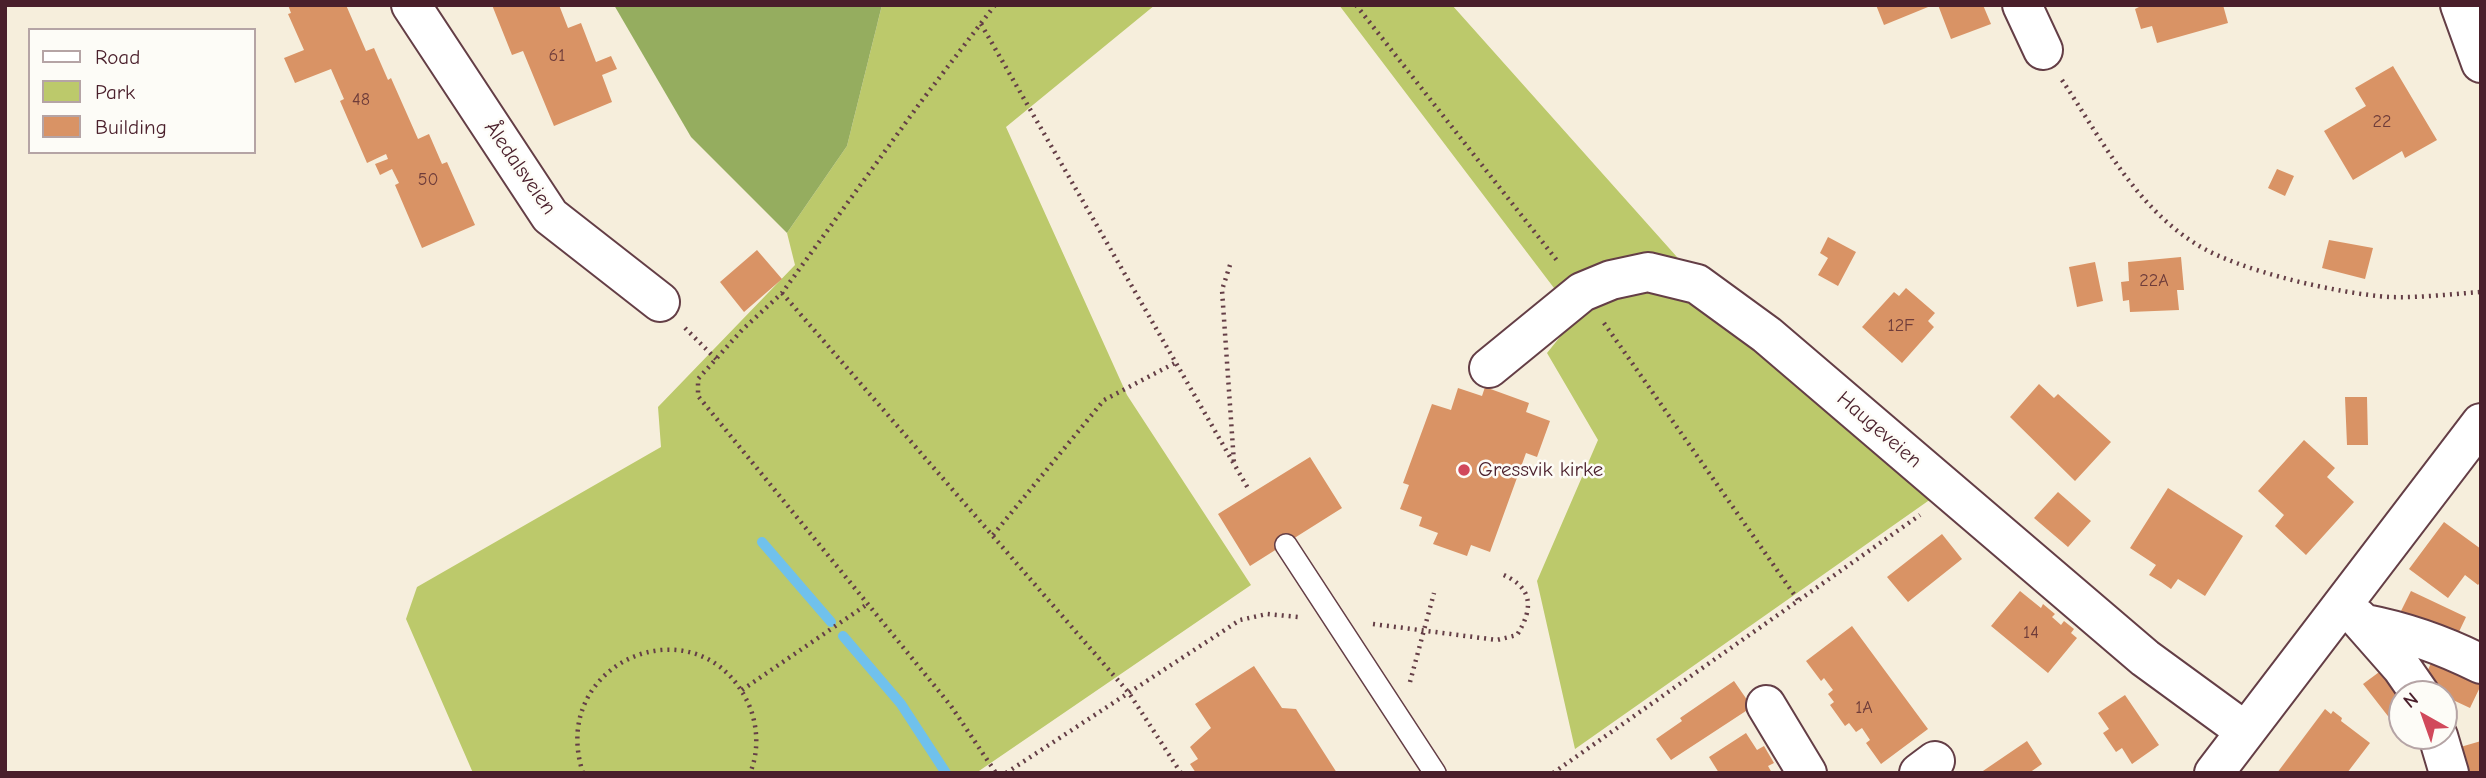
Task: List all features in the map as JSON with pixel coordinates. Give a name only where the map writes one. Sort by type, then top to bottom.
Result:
[{"type":"street","name":"Åledalsveien","points":[[411,5],[550,216],[660,302]]},
{"type":"street","points":[[2022,5],[2043,50]]},
{"type":"street","points":[[2460,5],[2481,62]]},
{"type":"street","name":"Haugeveien","points":[[1489,368],[1582,292],[1611,279],[1648,272],[1697,284],[1722,300],[2145,658],[2245,731]]},
{"type":"street","points":[[2214,773],[2245,731],[2353,614],[2481,423]]},
{"type":"street","points":[[2353,614],[2440,644],[2481,664]]},
{"type":"street","points":[[2353,614],[2408,680]]},
{"type":"street","points":[[1766,705],[1807,773]]},
{"type":"street","points":[[2442,750],[2449,773]]},
{"type":"lane","points":[[1286,545],[1436,773]]},
{"type":"path","points":[[995,5],[782,293],[742,330],[698,379],[698,396],[951,706],[996,773]]},
{"type":"path","points":[[981,23],[1249,490]]},
{"type":"path","points":[[2043,50],[2107,153],[2161,214],[2195,244],[2229,261],[2323,286],[2390,297],[2481,292]]},
{"type":"path","points":[[1230,265],[1222,290],[1234,464]]},
{"type":"path","points":[[782,293],[1129,692],[1181,773]]},
{"type":"path","points":[[993,536],[1104,400],[1175,363]]},
{"type":"path","points":[[1553,773],[1952,493]]},
{"type":"path","points":[[1006,773],[1240,620],[1267,614],[1497,640],[1517,635],[1527,620],[1527,597],[1517,580],[1499,573]]},
{"type":"path","points":[[1401,720],[1434,593]]},
{"type":"path","points":[[742,690],[869,603]]},
{"type":"path","points":[[583,773],[577,756],[576,734],[580,712],[590,691],[604,674],[622,660],[666,649],[688,651],[709,660],[728,673],[742,690],[754,715],[757,743],[750,773]]},
{"type":"green space","points":[[614,5],[882,5],[847,146],[787,233],[691,137]]},
{"type":"green space","points":[[882,5],[1155,5],[1006,127],[1127,395],[1251,585],[976,773],[473,773],[406,619],[417,587],[661,447],[658,407],[795,265],[787,233],[847,146]]},
{"type":"green space","points":[[1339,5],[1452,5],[1710,294],[1938,494],[1575,749],[1537,581],[1598,440],[1547,353],[1576,317]]},
{"type":"building","points":[[288,5],[346,5],[366,51],[374,48],[388,80],[391,78],[418,139],[429,134],[442,164],[447,162],[475,225],[422,248],[395,185],[399,183],[392,169],[380,175],[375,164],[388,159],[386,154],[367,163],[340,101],[344,99],[331,69],[295,83],[284,58],[304,50],[288,14],[291,13]]},
{"type":"building","points":[[492,5],[559,5],[568,28],[581,23],[596,62],[611,56],[617,69],[602,75],[612,102],[554,126],[523,51],[512,55]]},
{"type":"building","points":[[1876,5],[1933,5],[1884,25]]},
{"type":"building","points":[[1938,5],[1983,5],[1991,24],[1951,39]]},
{"type":"building","points":[[2143,5],[2223,5],[2228,23],[2157,43],[2152,26],[2141,29],[2135,9]]},
{"type":"building","points":[[2393,66],[2437,140],[2405,158],[2402,151],[2353,180],[2324,131],[2366,106],[2355,88]]},
{"type":"building","points":[[2277,169],[2294,176],[2285,196],[2268,188]]},
{"type":"building","points":[[1828,237],[1856,252],[1838,286],[1818,275],[1828,258],[1820,253]]},
{"type":"building","points":[[2329,240],[2373,248],[2365,279],[2322,268]]},
{"type":"building","points":[[757,250],[782,279],[744,312],[720,282]]},
{"type":"building","points":[[2181,257],[2184,290],[2177,290],[2179,310],[2130,312],[2129,300],[2123,301],[2121,282],[2129,281],[2128,262]]},
{"type":"building","points":[[2095,262],[2103,301],[2077,307],[2069,267]]},
{"type":"building","points":[[1906,288],[1935,313],[1928,321],[1934,327],[1902,363],[1862,327],[1894,292],[1899,296]]},
{"type":"building","points":[[2039,384],[2054,398],[2058,394],[2111,442],[2075,481],[2010,417]]},
{"type":"building","name":"Gressvik kirke","points":[[1485,387],[1529,403],[1526,412],[1550,421],[1537,457],[1526,453],[1490,552],[1471,545],[1467,556],[1433,544],[1438,533],[1419,526],[1422,517],[1400,509],[1409,485],[1403,483],[1432,404],[1451,410],[1458,388],[1482,396]]},
{"type":"building","points":[[2345,397],[2367,397],[2368,445],[2347,445]]},
{"type":"building","points":[[2304,440],[2335,468],[2327,477],[2354,502],[2306,555],[2275,526],[2284,515],[2258,491]]},
{"type":"building","points":[[1310,457],[1342,508],[1250,566],[1218,514]]},
{"type":"building","points":[[2168,488],[2243,536],[2205,596],[2178,579],[2171,589],[2149,575],[2156,565],[2130,548]]},
{"type":"building","points":[[2058,492],[2091,521],[2068,547],[2034,518]]},
{"type":"building","points":[[2444,522],[2481,549],[2481,581],[2478,585],[2465,575],[2448,598],[2409,569]]},
{"type":"building","points":[[1942,534],[1962,559],[1908,602],[1887,577]]},
{"type":"building","points":[[2020,591],[2041,608],[2043,604],[2055,614],[2052,617],[2061,625],[2064,621],[2074,629],[2071,633],[2077,638],[2048,673],[1991,626]]},
{"type":"building","points":[[2411,591],[2466,617],[2456,638],[2401,611]]},
{"type":"building","points":[[1852,626],[1928,729],[1881,764],[1866,743],[1870,740],[1862,728],[1856,732],[1849,723],[1845,726],[1830,705],[1834,702],[1828,694],[1833,690],[1824,678],[1821,681],[1806,661]]},
{"type":"building","points":[[2432,661],[2481,685],[2470,708],[2458,702],[2458,680],[2423,680]]},
{"type":"building","points":[[1254,666],[1282,708],[1296,709],[1337,773],[1196,773],[1190,764],[1198,759],[1190,747],[1211,728],[1195,704]]},
{"type":"building","points":[[2386,667],[2394,680],[2388,680],[2388,716],[2363,684]]},
{"type":"building","points":[[1734,681],[1752,707],[1671,760],[1656,739],[1682,721],[1680,718]]},
{"type":"building","points":[[2125,695],[2159,745],[2132,764],[2122,748],[2116,752],[2103,733],[2109,729],[2098,713]]},
{"type":"building","points":[[2325,709],[2331,714],[2333,711],[2342,718],[2341,721],[2370,743],[2347,773],[2277,773]]},
{"type":"building","points":[[1746,733],[1757,750],[1764,746],[1774,763],[1768,766],[1772,773],[1719,773],[1709,757]]},
{"type":"building","points":[[2027,741],[2042,764],[2029,773],[1980,773]]},
{"type":"building","points":[[2481,741],[2481,773],[2466,773],[2458,748]]},
{"type":"waterway","points":[[762,542],[831,622]]},
{"type":"waterway","points":[[843,636],[901,704],[946,773]]},
{"type":"place","name":"Gressvik kirke","points":[[1464,470]]}]
